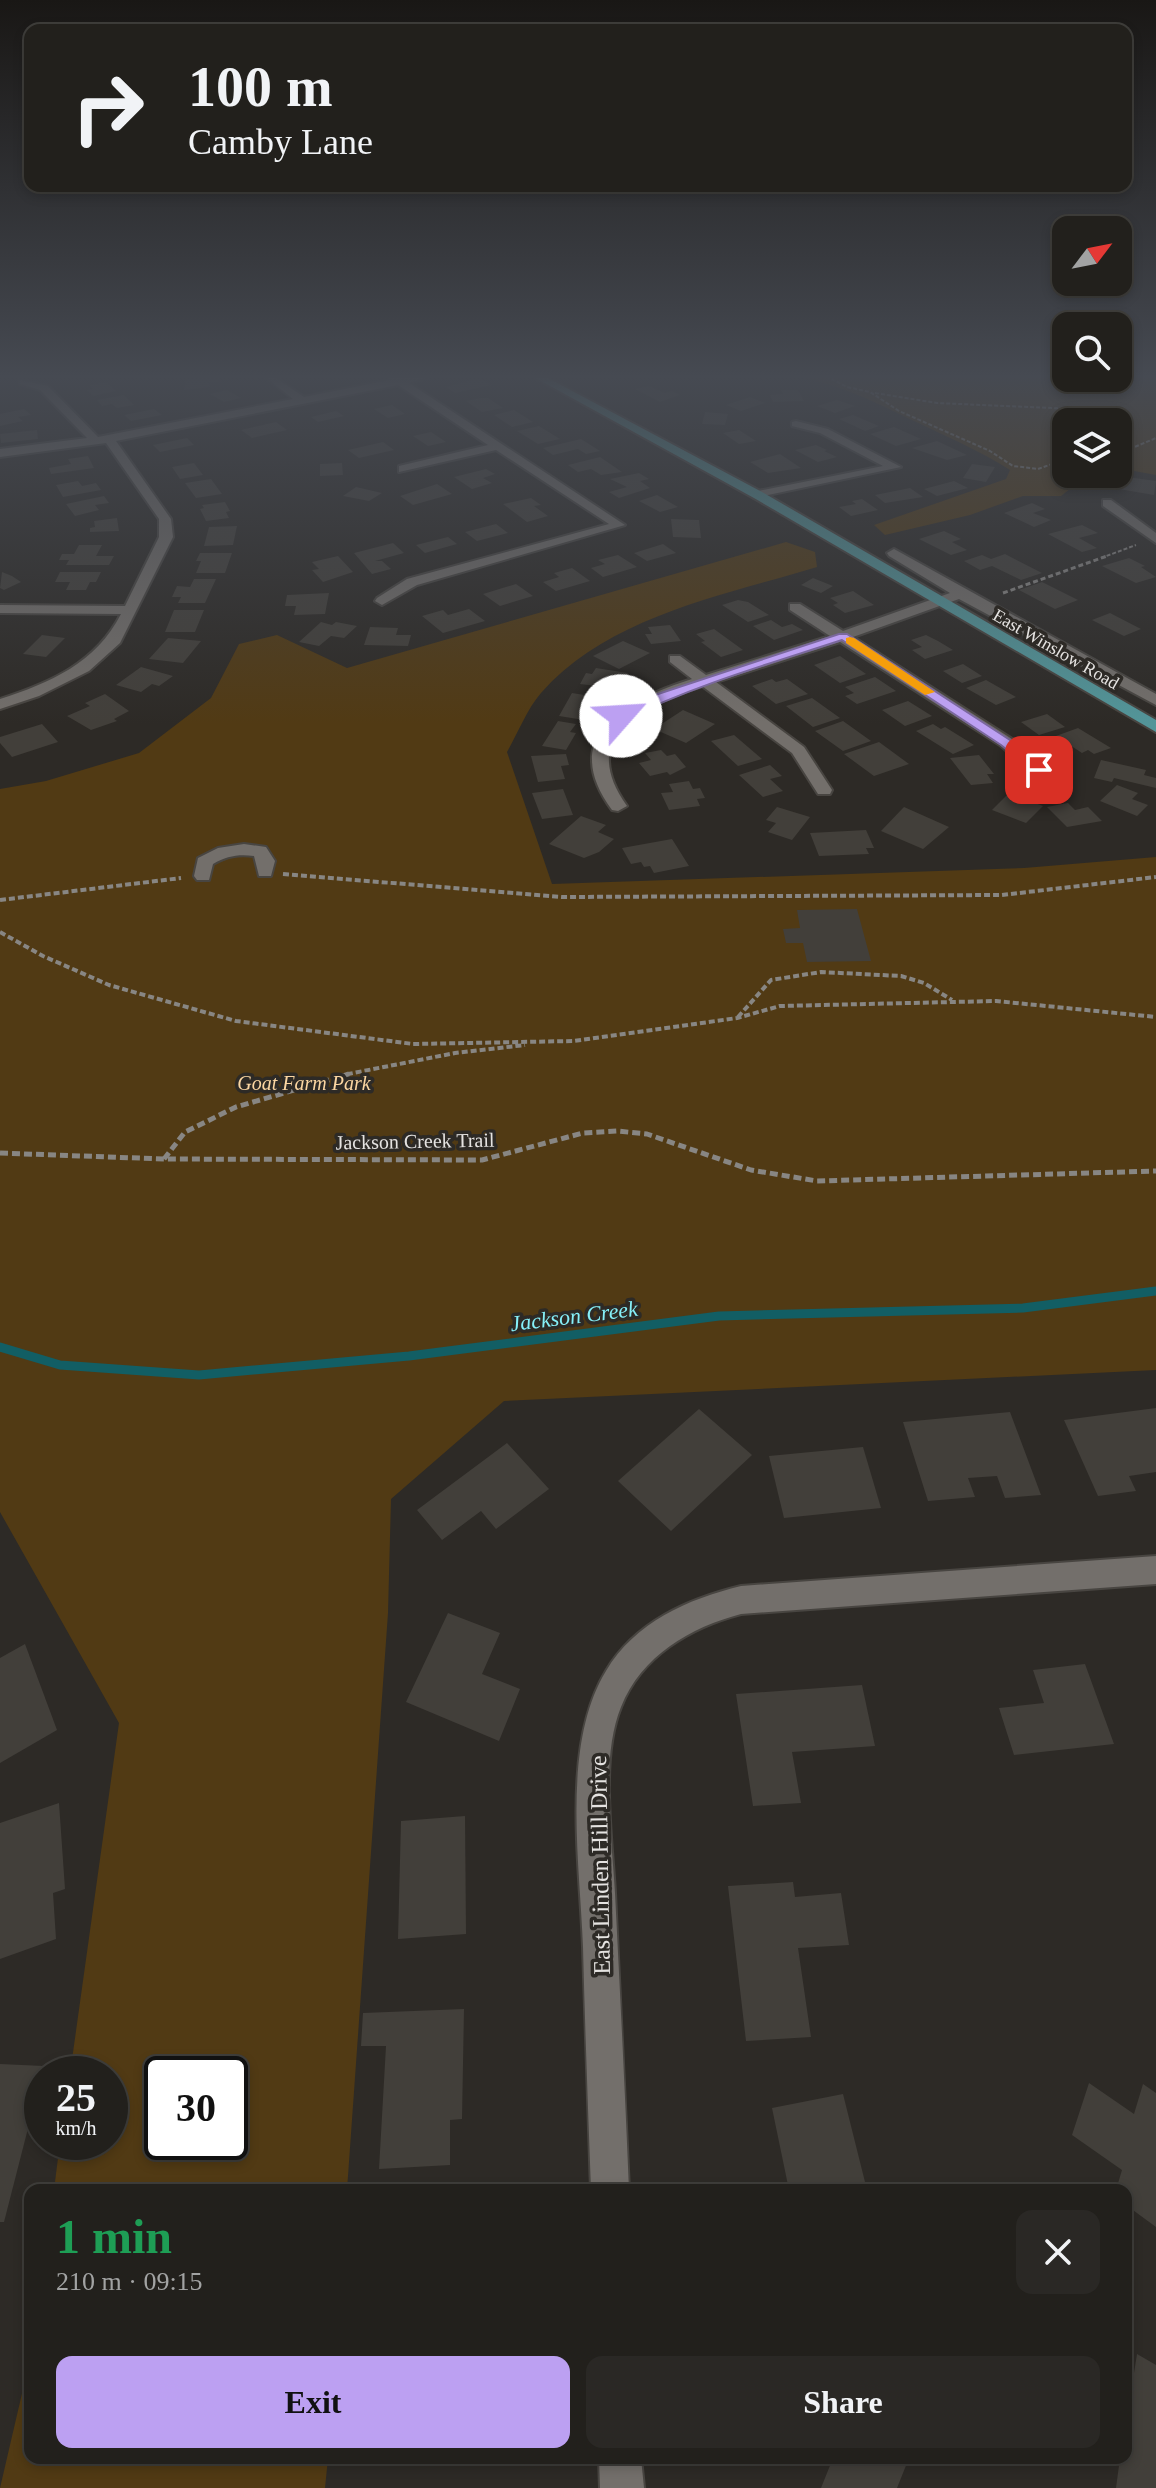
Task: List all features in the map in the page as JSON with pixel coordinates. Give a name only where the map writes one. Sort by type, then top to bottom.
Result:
[{"type":"main road","name":"East Winslow Road","points":[[753,492],[1156,727]]},
{"type":"street","points":[[0,704],[34,693],[84,668],[115,640],[166,537],[165,519],[144,492]]},
{"type":"street","points":[[382,601],[412,582],[619,525],[568,492]]},
{"type":"street","points":[[758,495],[772,492]]},
{"type":"street","points":[[1107,503],[1156,539]]},
{"type":"street","name":"East Winslow Road","points":[[894,553],[975,602],[1156,700]]},
{"type":"street","points":[[618,806],[606,793],[599,767],[604,741],[621,716],[707,680],[843,636],[961,593]]},
{"type":"street","points":[[795,607],[1006,742],[1039,770]]},
{"type":"street","points":[[0,609],[128,610]]},
{"type":"street","points":[[675,659],[798,750],[824,790]]},
{"type":"street","points":[[203,876],[204,862],[220,851],[239,848],[260,851],[266,861],[265,872]]},
{"type":"street","name":"East Linden Hill Drive","points":[[610,2184],[594,1795],[597,1741],[605,1706],[628,1664],[668,1628],[687,1616],[712,1606],[741,1600],[1156,1570]]},
{"type":"street","points":[[620,2464],[622,2488]]},
{"type":"path","points":[[975,602],[1156,539]]},
{"type":"path","points":[[265,872],[562,897],[1002,895],[1156,877]]},
{"type":"path","points":[[0,900],[203,876]]},
{"type":"path","points":[[0,932],[43,956],[109,985],[236,1021],[413,1044],[574,1041]]},
{"type":"path","points":[[737,1018],[769,981],[801,973],[887,973],[915,979],[939,990],[953,1002]]},
{"type":"path","points":[[164,1159],[185,1132],[236,1107],[337,1076],[485,1048],[574,1041],[737,1018],[780,1006],[996,1001],[1156,1017]]},
{"type":"path","name":"Jackson Creek Trail","points":[[0,1153],[164,1159],[482,1160],[583,1133],[617,1131],[647,1134],[751,1170],[817,1181],[1156,1171]]},
{"type":"green space","points":[[968,492],[1066,492],[1061,496],[1023,496],[970,515],[885,535],[874,525]]},
{"type":"green space","name":"Goat Farm Park","points":[[786,542],[815,552],[817,567],[706,599],[633,627],[599,645],[568,667],[536,699],[507,752],[552,884],[1024,868],[1156,857],[1156,1370],[504,1401],[391,1499],[388,1613],[347,2184],[55,2184],[58,2160],[128,2160],[128,2056],[73,2056],[119,1723],[0,1512],[0,789],[46,781],[139,753],[211,698],[239,644],[277,635],[347,668]]},
{"type":"green space","points":[[24,2385],[24,2464],[327,2464],[325,2488],[0,2488]]},
{"type":"building","points":[[60,492],[90,492],[63,497]]},
{"type":"building","points":[[192,492],[222,494],[196,498]]},
{"type":"building","points":[[349,492],[382,493],[369,501],[343,496]]},
{"type":"building","points":[[412,492],[452,494],[413,505],[400,496]]},
{"type":"building","points":[[609,492],[637,492],[619,498]]},
{"type":"building","points":[[916,492],[923,497],[885,503],[875,495]]},
{"type":"building","points":[[930,492],[952,492],[937,496]]},
{"type":"building","points":[[657,495],[678,507],[660,512],[639,501]]},
{"type":"building","points":[[104,496],[109,503],[95,505],[99,510],[75,516],[66,504]]},
{"type":"building","points":[[531,498],[541,505],[534,506],[548,516],[527,522],[503,504]]},
{"type":"building","points":[[862,499],[878,510],[851,516],[839,507],[856,504],[852,501]]},
{"type":"building","points":[[225,502],[230,511],[226,512],[229,518],[206,521],[200,509],[204,508],[202,505]]},
{"type":"building","points":[[1032,503],[1045,509],[1033,513],[1051,520],[1034,527],[1004,513]]},
{"type":"building","points":[[117,518],[119,531],[90,532],[90,528],[95,527],[94,521]]},
{"type":"building","points":[[671,519],[699,520],[701,538],[673,537]]},
{"type":"building","points":[[496,524],[508,533],[477,541],[465,532]]},
{"type":"building","points":[[1082,525],[1098,533],[1079,538],[1097,548],[1082,552],[1048,534]]},
{"type":"building","points":[[237,526],[233,545],[204,546],[209,527]]},
{"type":"building","points":[[944,531],[961,539],[952,542],[967,550],[951,555],[919,539]]},
{"type":"building","points":[[448,537],[457,544],[425,553],[416,545]]},
{"type":"building","points":[[393,543],[404,553],[375,561],[382,561],[391,569],[372,574],[354,553]]},
{"type":"building","points":[[663,544],[676,553],[647,561],[634,553]]},
{"type":"building","points":[[79,545],[102,545],[96,556],[114,556],[109,565],[66,565],[69,560],[59,560],[62,554],[74,554]]},
{"type":"building","points":[[200,553],[232,553],[225,573],[196,573],[201,561],[196,561]]},
{"type":"building","points":[[1005,554],[1042,573],[1021,580],[992,566],[980,570],[964,561],[982,555],[991,559]]},
{"type":"building","points":[[618,555],[637,567],[603,577],[591,568],[605,564],[598,560]]},
{"type":"building","points":[[338,556],[353,572],[323,582],[312,570],[319,569],[312,562]]},
{"type":"building","points":[[1129,558],[1145,566],[1141,567],[1156,577],[1136,583],[1102,566]]},
{"type":"building","points":[[572,568],[590,581],[556,591],[543,582],[559,577],[554,573]]},
{"type":"building","points":[[2,572],[21,582],[4,590],[0,588]]},
{"type":"building","points":[[60,572],[101,572],[96,582],[90,582],[86,590],[66,590],[70,582],[55,582]]},
{"type":"building","points":[[813,578],[833,586],[821,593],[801,585]]},
{"type":"building","points":[[194,579],[216,579],[205,603],[178,603],[181,597],[172,597],[177,586],[190,587]]},
{"type":"building","points":[[1042,582],[1078,600],[1055,609],[1019,590]]},
{"type":"building","points":[[516,584],[533,596],[500,606],[483,594]]},
{"type":"building","points":[[853,591],[874,605],[845,613],[833,605],[838,603],[830,598]]},
{"type":"building","points":[[329,593],[325,614],[294,615],[296,606],[285,606],[287,595]]},
{"type":"building","points":[[738,600],[748,602],[769,615],[748,622],[722,605]]},
{"type":"building","points":[[469,609],[485,621],[443,633],[422,616],[443,610],[448,615]]},
{"type":"building","points":[[174,610],[204,610],[195,632],[165,632]]},
{"type":"building","points":[[1110,613],[1141,629],[1124,636],[1092,620]]},
{"type":"building","points":[[771,620],[782,627],[792,624],[803,630],[774,640],[753,626]]},
{"type":"building","points":[[321,622],[357,626],[344,638],[331,636],[319,646],[299,642]]},
{"type":"building","points":[[670,625],[681,641],[651,644],[645,634],[652,634],[648,627]]},
{"type":"building","points":[[370,627],[398,628],[396,635],[411,635],[408,646],[364,645]]},
{"type":"building","points":[[714,629],[743,650],[721,657],[701,642],[705,641],[696,634]]},
{"type":"building","points":[[42,635],[65,638],[46,657],[23,654]]},
{"type":"building","points":[[926,635],[953,650],[925,659],[912,650],[922,647],[911,640]]},
{"type":"building","points":[[168,638],[201,641],[183,663],[149,659]]},
{"type":"building","points":[[623,641],[650,653],[619,669],[593,656]]},
{"type":"building","points":[[840,656],[866,674],[840,683],[814,665]]},
{"type":"building","points":[[963,664],[982,676],[962,683],[943,671]]},
{"type":"building","points":[[141,667],[173,676],[159,686],[152,684],[141,692],[116,685]]},
{"type":"building","points":[[596,668],[628,673],[624,681],[609,679],[605,687],[580,684],[586,673],[592,674]]},
{"type":"building","points":[[875,677],[896,691],[857,704],[845,696],[854,693],[845,687]]},
{"type":"building","points":[[772,679],[776,682],[787,679],[808,694],[776,704],[752,686]]},
{"type":"building","points":[[986,680],[1016,697],[996,705],[966,688]]},
{"type":"building","points":[[572,693],[603,698],[597,707],[592,706],[584,720],[559,716]]},
{"type":"building","points":[[105,694],[129,711],[114,719],[117,721],[91,730],[67,716],[90,706],[85,703]]},
{"type":"building","points":[[812,698],[840,718],[813,727],[786,706]]},
{"type":"building","points":[[908,701],[932,716],[905,726],[882,710]]},
{"type":"building","points":[[683,710],[715,724],[686,743],[654,729]]},
{"type":"building","points":[[1047,714],[1065,727],[1039,735],[1021,722]]},
{"type":"building","points":[[558,721],[576,724],[570,732],[576,733],[566,750],[542,746]]},
{"type":"building","points":[[843,721],[871,741],[843,751],[815,731]]},
{"type":"building","points":[[42,724],[58,742],[12,757],[0,743],[0,737]]},
{"type":"building","points":[[933,724],[941,729],[945,727],[974,745],[953,754],[916,731]]},
{"type":"building","points":[[1078,728],[1111,748],[1094,754],[1088,750],[1082,753],[1056,736]]},
{"type":"building","points":[[734,735],[762,759],[738,766],[711,741]]},
{"type":"building","points":[[879,742],[909,764],[874,776],[844,754]]},
{"type":"building","points":[[661,750],[667,756],[675,754],[686,767],[670,775],[667,772],[650,776],[639,763],[651,760],[645,753]]},
{"type":"building","points":[[566,754],[569,765],[561,766],[565,779],[538,782],[531,756]]},
{"type":"building","points":[[979,755],[994,774],[987,774],[993,783],[971,785],[950,758]]},
{"type":"building","points":[[1101,760],[1146,770],[1144,775],[1156,778],[1156,788],[1114,778],[1112,782],[1094,778]]},
{"type":"building","points":[[770,765],[782,776],[770,779],[783,791],[763,797],[739,775]]},
{"type":"building","points":[[689,781],[693,789],[700,788],[705,798],[697,799],[700,806],[669,810],[661,793],[673,792],[669,784]]},
{"type":"building","points":[[1117,785],[1138,793],[1132,799],[1148,805],[1137,816],[1100,801]]},
{"type":"building","points":[[563,789],[573,815],[542,819],[532,793]]},
{"type":"building","points":[[1009,793],[1043,806],[1026,823],[992,810]]},
{"type":"building","points":[[1068,803],[1075,810],[1088,807],[1102,821],[1067,827],[1047,807]]},
{"type":"building","points":[[777,807],[810,817],[792,840],[768,832],[776,823],[766,820]]},
{"type":"building","points":[[904,807],[949,827],[923,849],[881,831]]},
{"type":"building","points":[[581,816],[606,825],[598,832],[614,839],[599,852],[584,858],[549,844]]},
{"type":"building","points":[[866,830],[874,848],[866,848],[869,854],[819,856],[810,833]]},
{"type":"building","points":[[672,839],[689,866],[654,873],[650,866],[644,867],[641,862],[631,864],[622,848]]},
{"type":"building","points":[[857,909],[871,961],[807,962],[803,943],[786,943],[783,929],[800,928],[797,910]]},
{"type":"building","points":[[1156,1408],[1156,1472],[1129,1476],[1136,1491],[1098,1496],[1064,1420]]},
{"type":"building","points":[[699,1409],[752,1455],[671,1531],[618,1481]]},
{"type":"building","points":[[1010,1412],[1041,1495],[1005,1498],[997,1476],[968,1478],[975,1497],[928,1501],[903,1422]]},
{"type":"building","points":[[507,1443],[549,1489],[496,1529],[481,1511],[442,1540],[417,1510]]},
{"type":"building","points":[[863,1447],[881,1508],[784,1518],[769,1456]]},
{"type":"building","points":[[448,1613],[500,1633],[482,1674],[520,1689],[499,1741],[406,1702]]},
{"type":"building","points":[[25,1644],[57,1730],[0,1763],[0,1658]]},
{"type":"building","points":[[1085,1664],[1114,1744],[1014,1755],[999,1708],[1044,1703],[1033,1670]]},
{"type":"building","points":[[862,1685],[875,1746],[792,1752],[801,1803],[753,1806],[736,1694]]},
{"type":"building","points":[[59,1803],[65,1889],[53,1893],[56,1939],[0,1959],[0,1823]]},
{"type":"building","points":[[465,1816],[466,1934],[398,1939],[401,1821]]},
{"type":"building","points":[[793,1882],[795,1897],[841,1893],[849,1945],[798,1948],[811,2037],[746,2041],[728,1886]]},
{"type":"building","points":[[464,2009],[462,2119],[450,2120],[450,2165],[379,2169],[386,2046],[361,2046],[363,2013]]},
{"type":"building","points":[[0,2064],[24,2065],[24,2144],[4,2222],[0,2222]]},
{"type":"building","points":[[1089,2083],[1134,2114],[1143,2084],[1156,2093],[1156,2227],[1132,2209],[1132,2184],[1118,2184],[1122,2170],[1072,2135]]},
{"type":"building","points":[[843,2094],[866,2184],[788,2184],[772,2108]]},
{"type":"building","points":[[1137,2354],[1156,2365],[1156,2488],[1116,2488],[1119,2464],[1132,2464],[1132,2386]]},
{"type":"building","points":[[831,2464],[907,2464],[897,2488],[821,2488]]},
{"type":"waterway","name":"Jackson Creek","points":[[0,1347],[60,1365],[199,1375],[409,1356],[719,1316],[1023,1308],[1156,1291]]},
{"type":"slow traffic","points":[[850,641],[929,692]]},
{"type":"route","points":[[621,716],[707,680],[843,636],[1006,742],[1039,770]]}]
